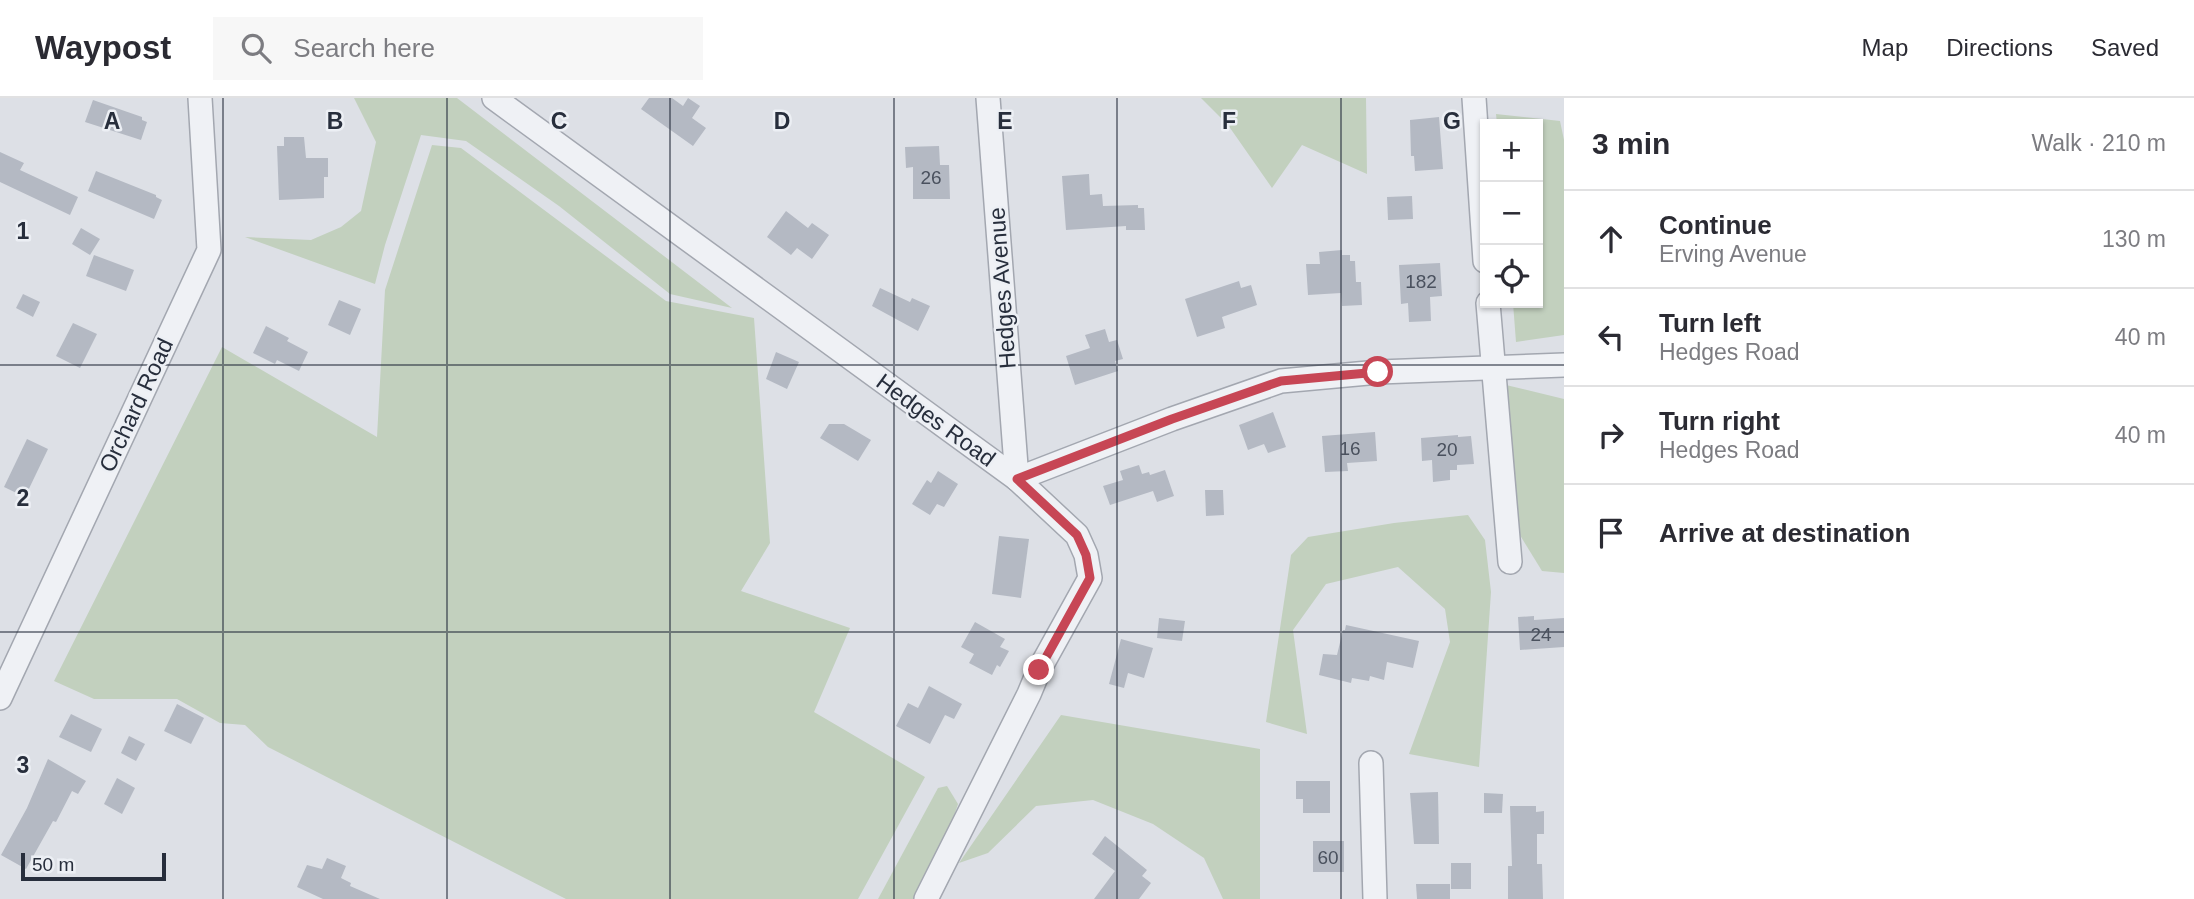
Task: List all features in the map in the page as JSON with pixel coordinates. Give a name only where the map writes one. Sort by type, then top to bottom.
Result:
[{"type":"street","name":"Orchard Road","points":[[0,698],[209,250],[200,98]]},
{"type":"street","name":"Hedges Road","points":[[494,98],[1017,479],[1077,535],[1086,555],[1090,578],[1039,670],[926,899]]},
{"type":"street","name":"Hedges Avenue","points":[[988,98],[1017,479]]},
{"type":"street","points":[[1474,98],[1484,245]]},
{"type":"street","points":[[1488,308],[1510,562]]},
{"type":"street","points":[[1017,479],[1172,419],[1281,381],[1378,372],[1564,365]]},
{"type":"street","points":[[1371,763],[1375,899]]},
{"type":"green space","points":[[354,98],[457,98],[732,308],[670,294],[559,206],[466,141],[421,135],[375,284],[245,237],[311,240],[341,227],[361,211],[376,142]]},
{"type":"green space","points":[[1201,98],[1366,98],[1367,174],[1302,145],[1272,188],[1228,125]]},
{"type":"green space","points":[[1496,114],[1542,119],[1496,119]]},
{"type":"green space","points":[[1543,119],[1560,121],[1564,140],[1564,335],[1516,342],[1513,308],[1543,308]]},
{"type":"green space","points":[[432,145],[461,148],[666,301],[754,318],[770,543],[741,591],[850,628],[814,712],[925,777],[858,899],[566,899],[268,747],[245,725],[220,723],[177,699],[94,699],[54,681],[222,347],[377,437],[385,290]]},
{"type":"green space","points":[[1506,385],[1564,399],[1564,573],[1542,571],[1515,527]]},
{"type":"green space","points":[[1468,515],[1485,540],[1491,592],[1479,767],[1409,754],[1450,642],[1445,609],[1398,567],[1326,584],[1293,630],[1307,734],[1266,722],[1291,555],[1308,537],[1394,523]]},
{"type":"green space","points":[[1061,715],[1260,749],[1260,899],[1223,899],[1204,858],[1153,824],[1093,800],[1036,806],[988,853],[959,863]]},
{"type":"green space","points":[[947,786],[958,804],[947,837],[914,899],[878,899],[938,788]]},
{"type":"building","points":[[649,98],[672,98],[683,106],[688,98],[700,106],[692,118],[706,128],[693,146],[641,109]]},
{"type":"building","points":[[93,100],[142,117],[142,120],[147,122],[141,140],[85,122]]},
{"type":"building","points":[[1439,117],[1443,169],[1415,171],[1414,156],[1411,156],[1410,120]]},
{"type":"building","points":[[284,137],[304,137],[306,158],[328,158],[324,198],[279,200],[277,146],[284,146]]},
{"type":"building","points":[[939,146],[940,165],[949,165],[950,199],[913,199],[913,167],[906,168],[905,147]]},
{"type":"building","points":[[0,152],[24,163],[20,170],[78,197],[70,215],[0,182]]},
{"type":"building","points":[[96,171],[156,195],[162,200],[154,219],[88,191]]},
{"type":"building","points":[[1089,174],[1090,195],[1102,194],[1103,206],[1138,205],[1138,208],[1144,208],[1145,230],[1126,230],[1126,226],[1066,230],[1062,176]]},
{"type":"building","points":[[1412,196],[1413,219],[1388,220],[1387,197]]},
{"type":"building","points":[[786,211],[808,228],[812,223],[829,235],[812,259],[797,248],[791,255],[767,237]]},
{"type":"building","points":[[81,228],[100,239],[90,255],[72,244]]},
{"type":"building","points":[[1342,250],[1342,255],[1350,255],[1350,261],[1355,261],[1356,282],[1361,282],[1362,305],[1342,306],[1341,293],[1308,295],[1306,264],[1320,264],[1319,252]]},
{"type":"building","points":[[94,255],[134,270],[126,291],[86,276]]},
{"type":"building","points":[[1440,263],[1442,296],[1430,297],[1431,321],[1409,322],[1408,303],[1401,304],[1399,265]]},
{"type":"building","points":[[1239,281],[1241,288],[1251,285],[1257,305],[1222,317],[1225,328],[1197,337],[1185,299]]},
{"type":"building","points":[[880,288],[910,302],[912,298],[930,306],[918,331],[872,306]]},
{"type":"building","points":[[23,294],[40,302],[33,317],[16,308]]},
{"type":"building","points":[[339,300],[361,309],[350,335],[328,325]]},
{"type":"building","points":[[73,323],[97,334],[80,368],[56,356]]},
{"type":"building","points":[[266,326],[308,352],[299,371],[277,360],[275,364],[253,353]]},
{"type":"building","points":[[1105,329],[1109,342],[1117,340],[1123,359],[1115,361],[1118,371],[1075,385],[1066,356],[1090,348],[1085,335]]},
{"type":"building","points":[[776,352],[799,362],[787,389],[766,379]]},
{"type":"building","points":[[1273,412],[1286,447],[1268,453],[1264,444],[1248,450],[1239,425]]},
{"type":"building","points":[[829,424],[844,424],[871,440],[858,461],[820,438]]},
{"type":"building","points":[[1375,432],[1377,461],[1347,463],[1348,471],[1325,472],[1322,436]]},
{"type":"building","points":[[1471,436],[1474,464],[1457,465],[1457,470],[1450,470],[1450,480],[1433,482],[1432,460],[1422,461],[1421,438]]},
{"type":"building","points":[[27,439],[48,449],[25,497],[4,487]]},
{"type":"building","points":[[1139,465],[1142,474],[1149,472],[1150,475],[1165,470],[1174,496],[1157,502],[1153,491],[1110,505],[1103,486],[1123,480],[1120,471]]},
{"type":"building","points":[[938,471],[958,484],[944,507],[937,504],[930,515],[912,504],[927,480],[931,483]]},
{"type":"building","points":[[1205,490],[1223,490],[1224,515],[1206,516]]},
{"type":"building","points":[[999,536],[1029,539],[1021,598],[992,594]]},
{"type":"building","points":[[1534,616],[1534,620],[1564,618],[1564,647],[1520,650],[1518,617]]},
{"type":"building","points":[[1159,618],[1185,621],[1182,641],[1157,638]]},
{"type":"building","points":[[975,622],[1005,639],[1000,647],[1009,651],[992,675],[969,663],[974,654],[961,647]]},
{"type":"building","points":[[1346,625],[1419,641],[1413,668],[1387,662],[1384,680],[1370,676],[1369,681],[1352,678],[1351,683],[1319,675],[1323,654],[1337,655]]},
{"type":"building","points":[[1121,639],[1153,648],[1144,678],[1128,673],[1124,688],[1109,684]]},
{"type":"building","points":[[929,686],[962,704],[954,719],[945,715],[930,744],[896,726],[908,703],[918,708]]},
{"type":"building","points":[[177,704],[204,718],[191,744],[164,731]]},
{"type":"building","points":[[71,714],[102,729],[91,752],[59,737]]},
{"type":"building","points":[[129,736],[145,744],[136,761],[121,753]]},
{"type":"building","points":[[48,759],[86,781],[78,794],[72,791],[26,869],[1,855],[27,808]]},
{"type":"building","points":[[117,778],[135,788],[122,814],[104,804]]},
{"type":"building","points":[[1296,781],[1330,781],[1330,813],[1303,813],[1303,799],[1296,799]]},
{"type":"building","points":[[1438,792],[1439,844],[1414,844],[1410,793]]},
{"type":"building","points":[[1484,793],[1503,794],[1502,813],[1484,813]]},
{"type":"building","points":[[1510,806],[1536,806],[1536,812],[1544,811],[1544,834],[1537,834],[1537,864],[1542,864],[1543,899],[1508,899],[1508,866],[1512,866]]},
{"type":"building","points":[[1105,836],[1147,870],[1142,876],[1151,883],[1139,899],[1094,899],[1115,871],[1092,854]]},
{"type":"building","points":[[1313,841],[1344,841],[1344,872],[1313,872]]},
{"type":"building","points":[[327,858],[346,866],[341,878],[351,883],[350,886],[380,899],[323,899],[297,887],[307,865],[322,869]]},
{"type":"building","points":[[1451,863],[1471,863],[1471,889],[1451,889]]},
{"type":"building","points":[[1416,884],[1450,884],[1450,899],[1417,899]]},
{"type":"route","points":[[1039,670],[1090,578],[1086,555],[1077,535],[1017,479],[1172,419],[1281,381],[1378,372]]}]
